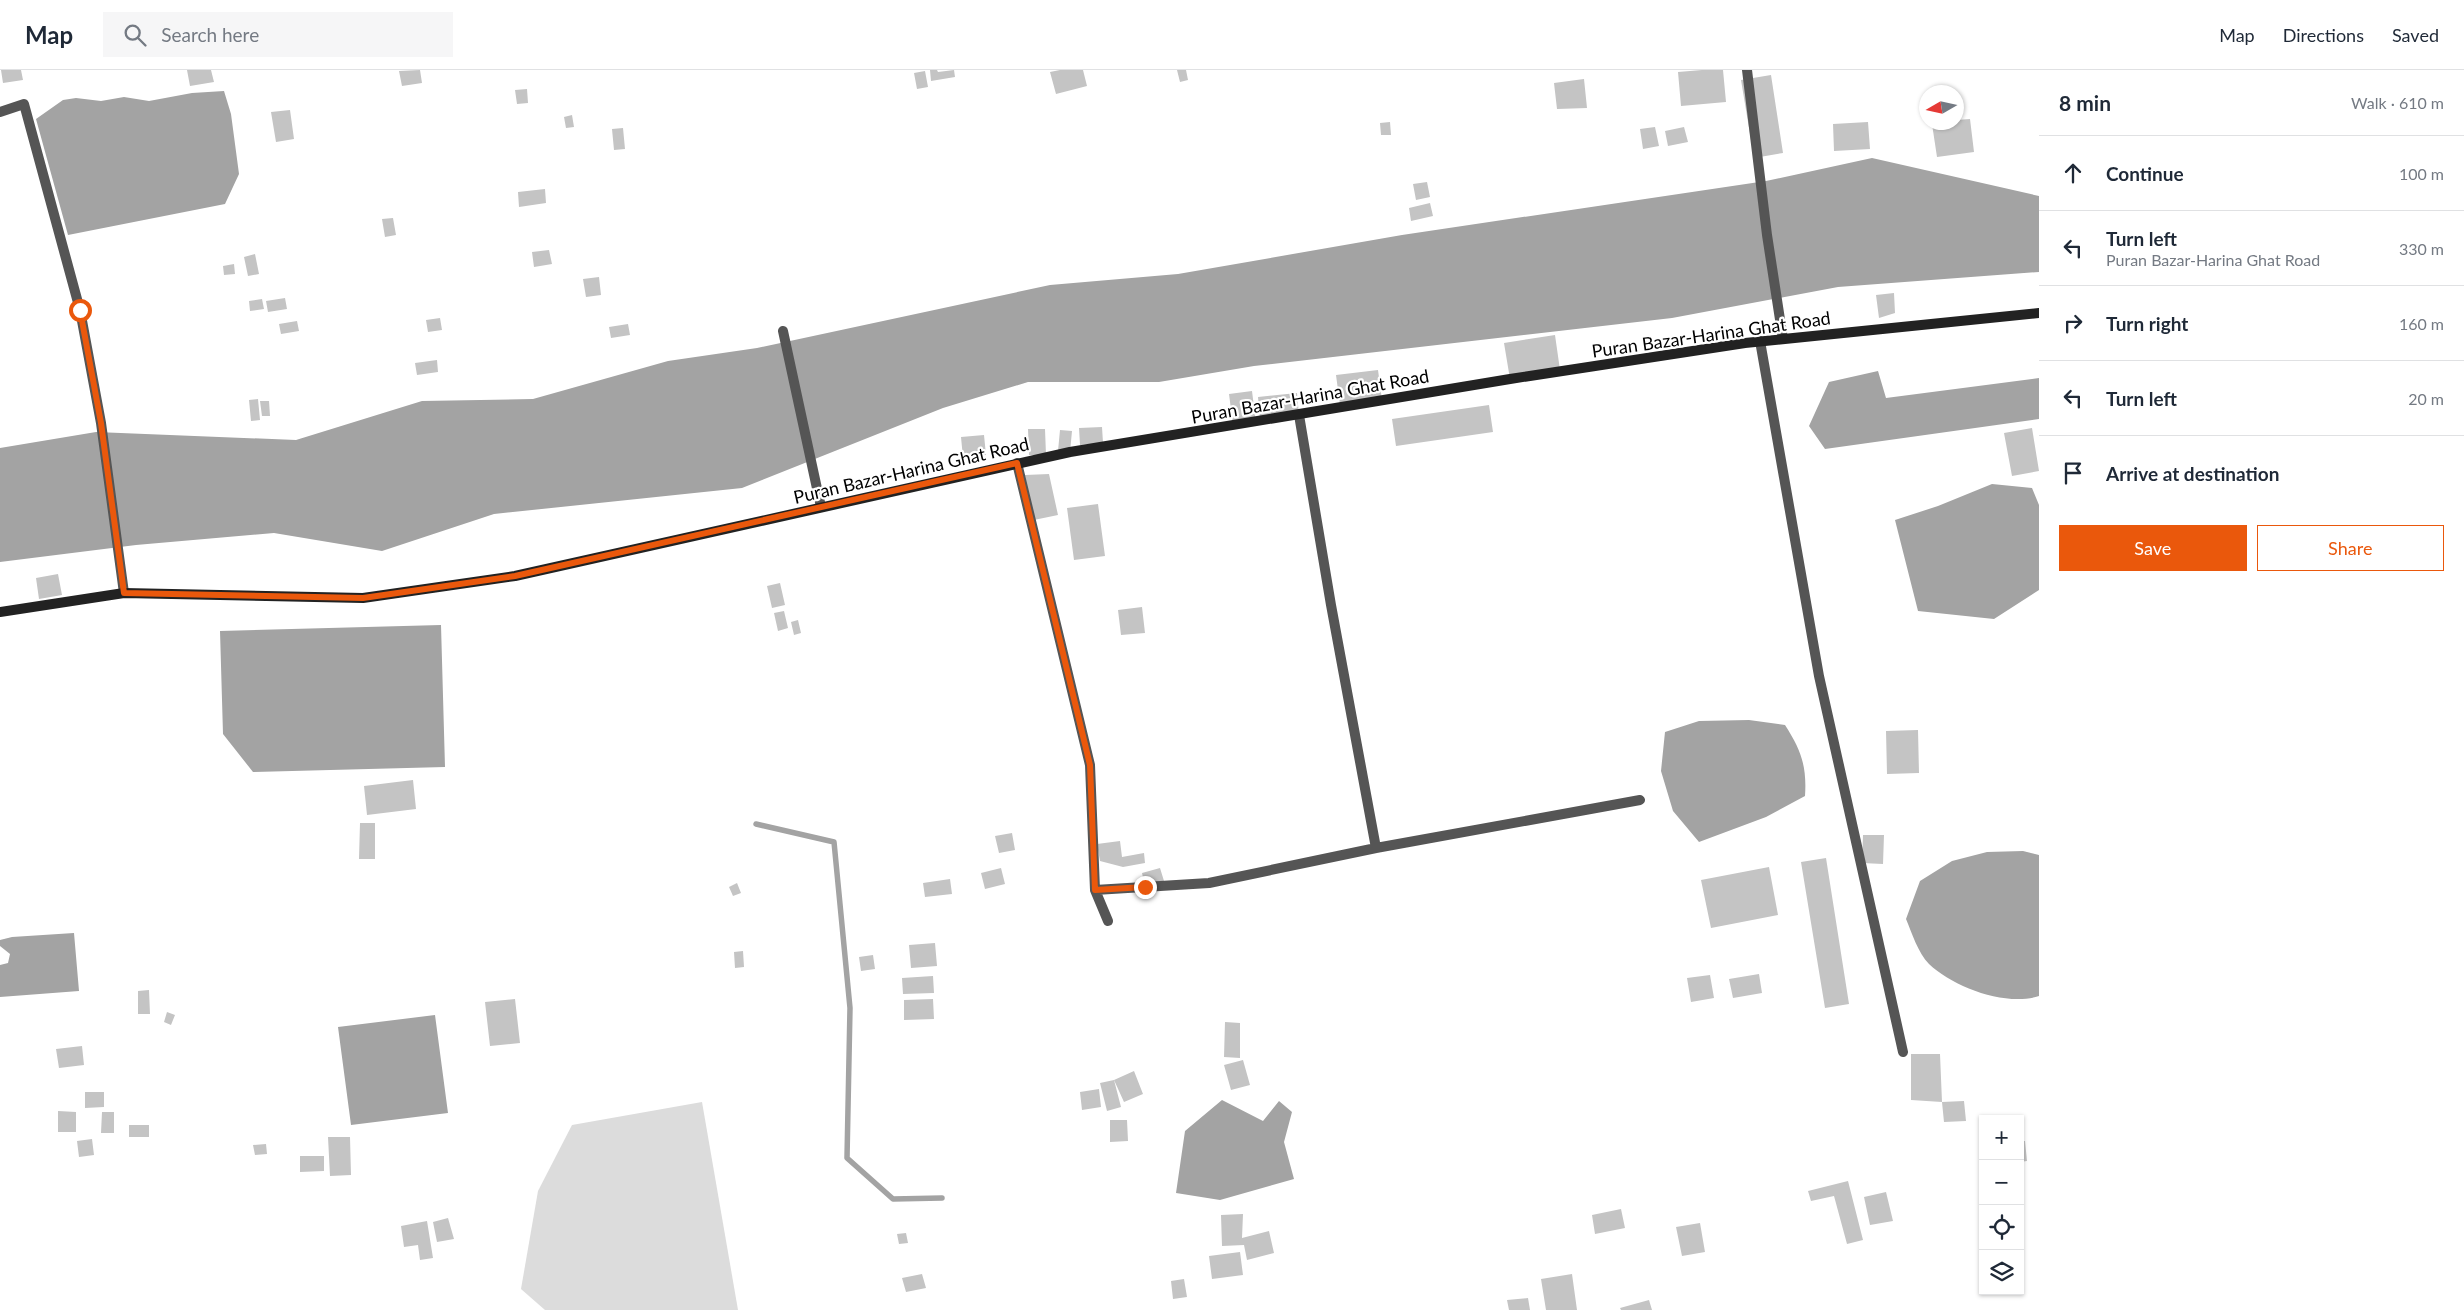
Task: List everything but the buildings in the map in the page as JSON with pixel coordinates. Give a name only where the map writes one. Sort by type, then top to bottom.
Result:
[{"type":"main road","name":"Puran Bazar-Harina Ghat Road","points":[[0,612],[124,593],[363,598],[515,576],[1070,452],[1483,383],[1760,341],[2039,313]]},
{"type":"street","points":[[1748,70],[1783,339]]},
{"type":"street","points":[[0,112],[24,104],[80,310],[101,423],[124,593]]},
{"type":"street","points":[[783,331],[821,507]]},
{"type":"street","points":[[1760,341],[1819,676],[1903,1052]]},
{"type":"street","points":[[1299,415],[1331,605],[1376,848]]},
{"type":"street","points":[[1017,463],[1090,765],[1095,890],[1108,922]]},
{"type":"street","points":[[1095,890],[1209,883],[1376,848],[1640,800]]},
{"type":"shaded area","points":[[224,91],[231,114],[239,174],[225,204],[68,235],[36,119],[63,100],[76,98],[101,101],[124,97],[149,101],[192,93]]},
{"type":"shaded area","points":[[1872,158],[2039,196],[2039,272],[1838,287],[1672,318],[1254,366],[1159,382],[1028,382],[943,408],[742,488],[494,514],[382,551],[274,533],[136,545],[0,562],[0,448],[96,432],[296,440],[422,401],[533,399],[668,361],[757,348],[1050,285],[1178,274],[1402,235],[1766,181]]},
{"type":"shaded area","points":[[1878,371],[1886,398],[2039,378],[2039,419],[1825,449],[1809,426],[1829,382]]},
{"type":"shaded area","points":[[1992,484],[2032,488],[2039,505],[2039,590],[1994,619],[1918,611],[1895,520],[1938,506]]},
{"type":"shaded area","points":[[441,625],[445,767],[253,772],[223,734],[220,631]]},
{"type":"shaded area","points":[[1749,720],[1785,725],[1802,759],[1805,776],[1805,796],[1766,817],[1699,842],[1673,811],[1661,771],[1665,732],[1699,721]]},
{"type":"shaded area","points":[[2023,851],[2039,855],[2039,996],[2026,999],[2011,999],[1981,993],[1939,972],[1929,964],[1922,954],[1906,919],[1920,881],[1952,861],[1987,852]]},
{"type":"shaded area","points":[[74,933],[79,991],[0,997],[0,965],[8,963],[10,954],[0,946],[0,940],[12,937]]},
{"type":"shaded area","points":[[435,1015],[448,1113],[351,1125],[338,1027]]},
{"type":"shaded area","points":[[1222,1100],[1263,1121],[1279,1101],[1292,1112],[1284,1142],[1294,1179],[1220,1200],[1176,1193],[1185,1131]]},
{"type":"shaded area","points":[[702,1102],[738,1310],[545,1310],[521,1289],[538,1191],[572,1125]]},
{"type":"waterway","points":[[756,824],[834,842],[850,1008],[847,1158],[893,1199],[942,1198]]},
{"type":"route","points":[[80,310],[101,423],[124,593],[363,598],[515,576],[1017,463],[1090,765],[1095,890],[1145,887]]}]
